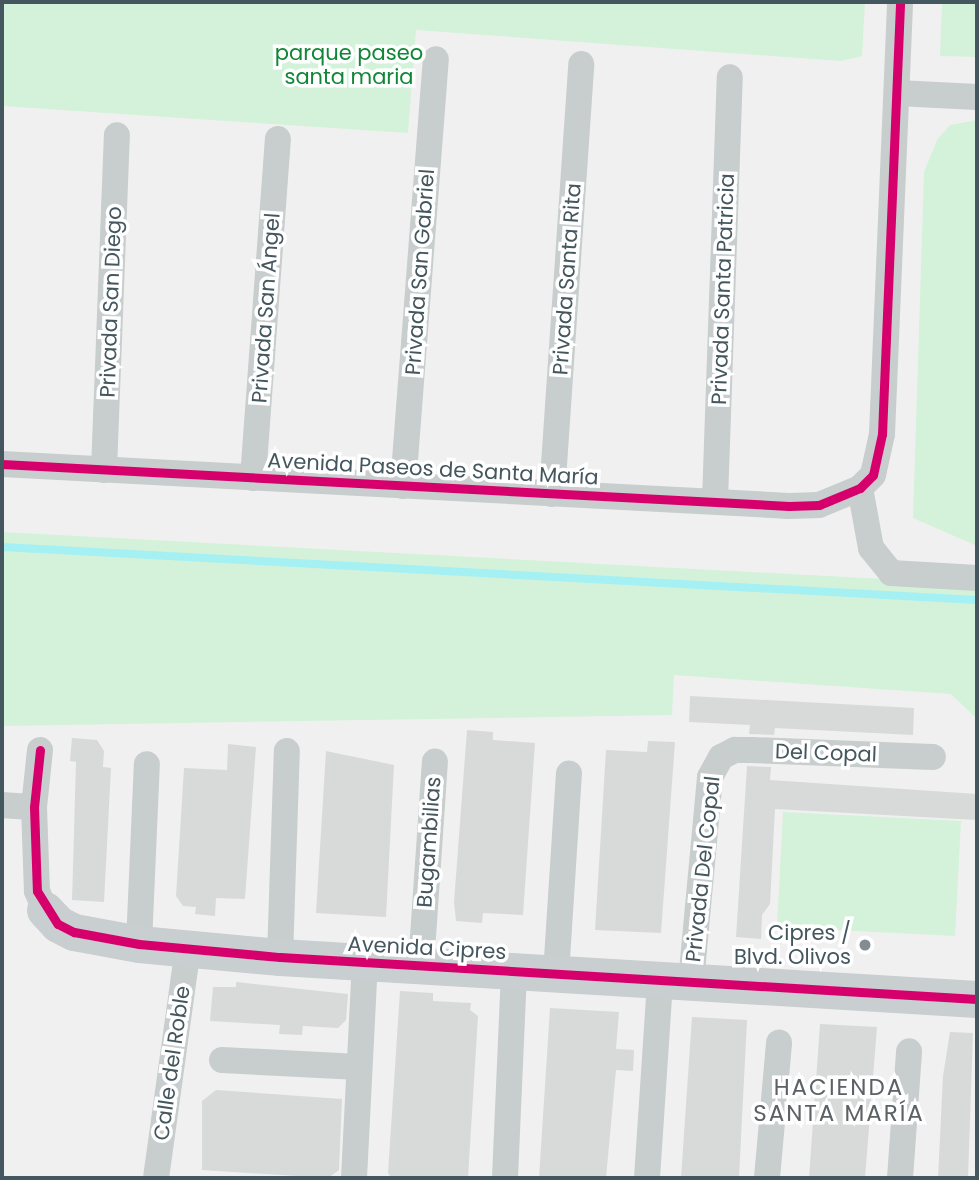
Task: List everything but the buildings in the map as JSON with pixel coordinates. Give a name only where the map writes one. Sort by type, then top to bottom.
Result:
[{"type":"street","points":[[901,2],[882,434],[873,475],[860,488],[871,548],[891,573],[977,578]]},
{"type":"street","name":"Privada San Gabriel","points":[[403,486],[436,58]]},
{"type":"street","name":"Privada Santa Rita","points":[[552,494],[581,64]]},
{"type":"street","name":"Privada Santa Patricia","points":[[715,500],[730,78]]},
{"type":"street","points":[[897,93],[977,97]]},
{"type":"street","name":"Privada San Diego","points":[[104,470],[117,135]]},
{"type":"street","name":"Privada San Ángel","points":[[253,478],[278,139]]},
{"type":"street","name":"Avenida Paseos de Santa María","points":[[2,464],[552,494],[819,505],[860,488]]},
{"type":"street","name":"Avenida Cipres","points":[[40,750],[34,807],[37,891],[45,910],[58,924],[74,932],[139,944],[280,957],[977,999]]},
{"type":"street","name":"Del Copal","points":[[721,757],[735,750],[933,757]]},
{"type":"street","points":[[280,957],[287,751]]},
{"type":"street","name":"Privada Del Copal","points":[[647,1178],[710,777],[721,757]]},
{"type":"street","name":"Bugambilias","points":[[421,965],[435,761]]},
{"type":"street","points":[[139,944],[148,764]]},
{"type":"street","points":[[556,974],[569,773]]},
{"type":"street","points":[[2,805],[34,807]]},
{"type":"street","name":"Calle del Roble","points":[[156,1178],[188,948]]},
{"type":"street","points":[[354,1178],[365,962]]},
{"type":"street","points":[[505,1178],[514,971]]},
{"type":"street","points":[[767,1178],[779,1043]]},
{"type":"street","points":[[900,1178],[909,1051]]},
{"type":"street","points":[[222,1060],[359,1067]]},
{"type":"green space","name":"parque paseo santa maria","points":[[2,2],[865,2],[862,56],[841,61],[416,30],[408,133],[2,106]]},
{"type":"green space","points":[[942,2],[977,2],[977,57],[940,56]]},
{"type":"green space","points":[[977,120],[977,546],[913,518],[924,172],[937,140],[950,125]]},
{"type":"green space","points":[[2,532],[977,584],[977,719],[951,694],[674,675],[672,715],[2,726]]},
{"type":"green space","points":[[783,812],[961,821],[955,936],[777,927]]},
{"type":"waterway","points":[[2,547],[977,600]]},
{"type":"cycle path","points":[[2,464],[789,506],[819,505],[860,488],[873,475],[882,434],[900,2]]},
{"type":"cycle path","points":[[40,750],[34,807],[37,891],[58,924],[74,932],[139,944],[280,957],[977,999]]},
{"type":"place","name":"Cipres / Blvd. Olivos","points":[[865,945]]},
{"type":"district","name":"HACIENDA SANTA MARÍA","points":[[839,1100]]}]
